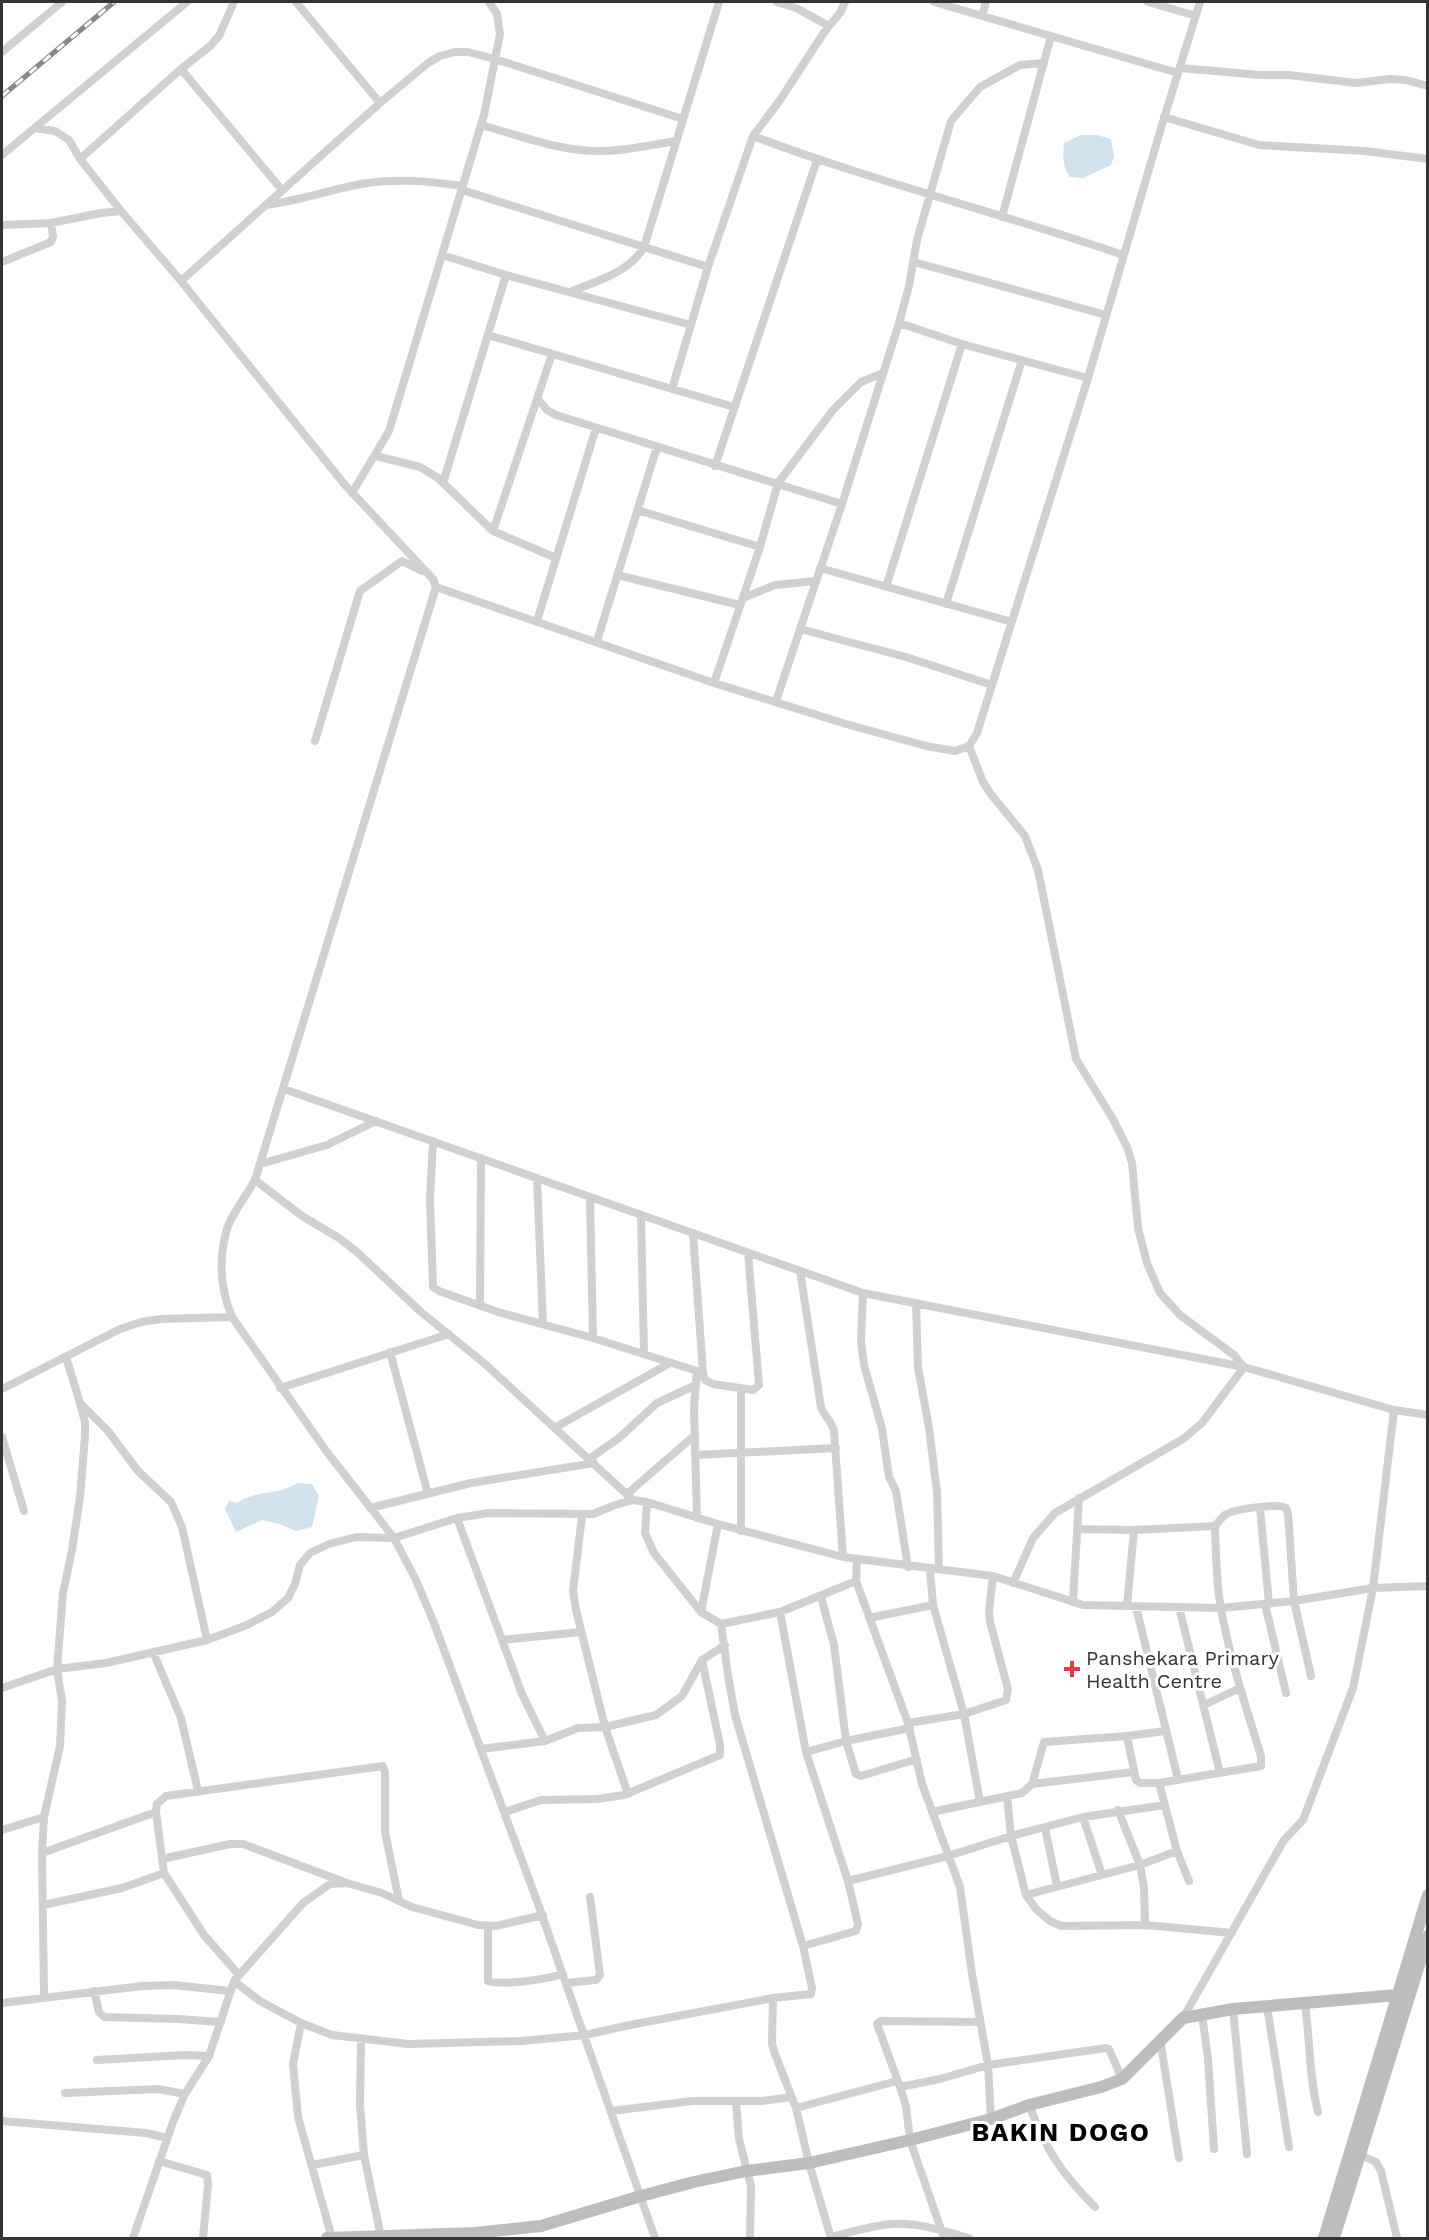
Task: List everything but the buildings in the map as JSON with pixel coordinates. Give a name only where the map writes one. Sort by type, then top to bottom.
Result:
[{"type":"street","points":[[2,52],[62,2]]},
{"type":"street","points":[[2,154],[188,2]]},
{"type":"street","points":[[80,159],[210,46],[219,36],[234,2]]},
{"type":"street","points":[[296,2],[380,103]]},
{"type":"street","points":[[352,494],[389,431],[481,125],[500,34],[497,14],[489,2]]},
{"type":"street","points":[[570,292],[626,267],[644,247],[719,2]]},
{"type":"street","points":[[777,2],[796,8],[829,26]]},
{"type":"street","points":[[672,389],[708,267],[753,136],[840,13],[845,2]]},
{"type":"street","points":[[934,2],[1179,70],[1289,75],[1356,83],[1390,79],[1406,80],[1428,87]]},
{"type":"street","points":[[982,16],[986,2]]},
{"type":"street","points":[[1148,2],[1196,16]]},
{"type":"street","points":[[35,128],[55,131],[69,140],[80,159],[121,211],[181,281],[352,494],[429,575],[436,587],[714,683],[846,724],[926,746],[955,751],[969,746],[977,733],[1088,378],[1200,2]]},
{"type":"street","points":[[1002,217],[1051,36]]},
{"type":"street","points":[[181,281],[380,103],[428,63],[440,56],[461,52],[495,59],[683,119]]},
{"type":"street","points":[[776,701],[842,504],[899,323],[917,240],[951,121],[980,87],[1020,65],[1044,63]]},
{"type":"street","points":[[181,69],[282,190]]},
{"type":"street","points":[[1164,117],[1259,145],[1365,151],[1428,159]]},
{"type":"street","points":[[481,125],[559,147],[592,151],[610,151],[676,141]]},
{"type":"street","points":[[753,136],[817,160],[1124,255]]},
{"type":"street","points":[[715,466],[817,160]]},
{"type":"street","points":[[266,205],[375,182],[410,179],[462,188],[708,267]]},
{"type":"street","points":[[2,225],[51,223],[121,211]]},
{"type":"street","points":[[2,262],[51,242],[53,236],[51,223]]},
{"type":"street","points":[[442,255],[506,275],[691,325]]},
{"type":"street","points":[[914,262],[1106,315]]},
{"type":"street","points":[[443,483],[506,275]]},
{"type":"street","points":[[899,323],[962,344],[1088,378]]},
{"type":"street","points":[[488,335],[734,407]]},
{"type":"street","points":[[886,587],[962,344]]},
{"type":"street","points":[[493,531],[552,354]]},
{"type":"street","points":[[946,604],[1022,360]]},
{"type":"street","points":[[714,683],[760,547],[778,483],[833,410],[861,382],[883,373]]},
{"type":"street","points":[[537,398],[547,410],[556,416],[842,504]]},
{"type":"street","points":[[537,621],[596,428]]},
{"type":"street","points":[[597,641],[657,447]]},
{"type":"street","points":[[376,456],[420,467],[443,483],[493,531],[556,558]]},
{"type":"street","points":[[638,510],[760,547]]},
{"type":"street","points":[[315,741],[360,591],[402,561],[429,575]]},
{"type":"street","points":[[820,568],[1012,622]]},
{"type":"street","points":[[618,575],[742,602],[775,585],[816,581]]},
{"type":"street","points":[[436,587],[284,1089],[255,1180],[228,1228],[220,1268],[224,1298],[232,1317],[280,1388],[394,1538],[416,1580],[543,1915],[655,2238]]},
{"type":"street","points":[[800,629],[906,657],[992,685]]},
{"type":"street","points":[[969,746],[983,782],[1025,836],[1038,870],[1076,1059],[1113,1119],[1127,1147],[1132,1163],[1137,1228],[1147,1263],[1160,1293],[1180,1315],[1234,1355],[1244,1367]]},
{"type":"street","points":[[284,1089],[863,1293],[1244,1367],[1394,1410],[1428,1415]]},
{"type":"street","points":[[260,1164],[327,1145],[376,1121]]},
{"type":"street","points":[[433,1142],[430,1199],[433,1287],[498,1312],[593,1338],[700,1372],[708,1383],[753,1390],[759,1385],[748,1252]]},
{"type":"street","points":[[480,1305],[482,1158]]},
{"type":"street","points":[[537,1178],[543,1324]]},
{"type":"street","points":[[255,1180],[302,1216],[357,1252],[421,1312],[484,1363],[556,1427],[630,1497],[741,1531],[843,1557],[993,1576],[1083,1605],[1221,1608],[1294,1601],[1373,1587],[1428,1586]]},
{"type":"street","points":[[590,1197],[593,1338]]},
{"type":"street","points":[[641,1215],[644,1354]]},
{"type":"street","points":[[693,1233],[700,1372],[696,1385],[697,1518]]},
{"type":"street","points":[[800,1271],[820,1407],[832,1423],[836,1448],[843,1557]]},
{"type":"street","points":[[863,1293],[861,1341],[864,1365],[882,1429],[889,1477],[896,1491],[908,1567]]},
{"type":"street","points":[[916,1303],[918,1367],[937,1492],[933,1605],[964,1714],[980,1802]]},
{"type":"street","points":[[2,1389],[120,1329],[141,1322],[161,1319],[232,1317]]},
{"type":"street","points":[[280,1388],[448,1334]]},
{"type":"street","points":[[390,1352],[428,1494]]},
{"type":"street","points":[[44,1996],[42,1853],[44,1817],[60,1746],[63,1715],[57,1669],[63,1593],[80,1497],[85,1436],[85,1422],[66,1357]]},
{"type":"street","points":[[556,1427],[670,1363]]},
{"type":"street","points":[[1013,1583],[1033,1538],[1042,1525],[1055,1513],[1079,1498],[1183,1439],[1202,1423],[1244,1367]]},
{"type":"street","points":[[370,1508],[471,1483],[591,1461],[657,1403],[696,1385]]},
{"type":"street","points":[[741,1389],[741,1531]]},
{"type":"street","points":[[80,1403],[108,1431],[138,1471],[171,1502],[176,1510],[182,1527],[207,1640]]},
{"type":"street","points":[[327,2238],[528,2229],[641,2196],[746,2171],[808,2163],[910,2140],[991,2119],[1029,2105],[1101,2087],[1122,2079],[1183,2018],[1284,1840],[1303,1820],[1353,1688],[1373,1587],[1394,1410]]},
{"type":"street","points":[[2,1688],[57,1669],[106,1663],[207,1640],[247,1625],[272,1612],[288,1598],[300,1565],[310,1552],[329,1544],[356,1537],[394,1538],[457,1518],[488,1513],[582,1516],[593,1514],[630,1497],[695,1436]]},
{"type":"street","points":[[2,1437],[24,1511]]},
{"type":"street","points":[[696,1455],[836,1448]]},
{"type":"street","points":[[1073,1602],[1079,1498]]},
{"type":"street","points":[[647,1502],[645,1533],[654,1553],[701,1612],[721,1624],[780,1612],[856,1581]]},
{"type":"street","points":[[1127,1736],[1137,1782],[1159,1783],[1258,1768],[1262,1762],[1240,1688],[1221,1608],[1215,1526],[1224,1515],[1238,1510],[1283,1505],[1288,1513],[1294,1601],[1311,1676]]},
{"type":"street","points":[[1260,1508],[1267,1604],[1287,1693]]},
{"type":"street","points":[[582,1516],[573,1591],[605,1727],[628,1794]]},
{"type":"street","points":[[457,1518],[522,1695],[544,1741]]},
{"type":"street","points":[[701,1612],[718,1524]]},
{"type":"street","points":[[1077,1529],[1134,1530],[1215,1526]]},
{"type":"street","points":[[1134,1530],[1131,1607],[1178,1779]]},
{"type":"street","points":[[857,1560],[856,1581],[909,1726],[932,1812],[960,1887],[988,2065],[991,2119]]},
{"type":"street","points":[[806,1752],[964,1714],[1006,1700],[1008,1689],[990,1622],[993,1576]]},
{"type":"street","points":[[821,1597],[834,1645],[846,1741],[853,1767],[858,1776],[916,1759]]},
{"type":"street","points":[[868,1618],[933,1605]]},
{"type":"street","points":[[1179,1607],[1220,1773]]},
{"type":"street","points":[[780,1612],[806,1752],[848,1881],[858,1929],[803,1946]]},
{"type":"street","points":[[399,1901],[385,1832],[385,1772],[383,1766],[166,1796],[157,1804],[156,1812],[164,1873],[204,1935],[236,1978],[260,2001],[301,2023],[332,2035],[408,2044],[522,2041],[585,2035],[773,1998],[808,1996],[813,1992],[803,1946],[735,1715],[721,1624]]},
{"type":"street","points":[[502,1640],[582,1632]]},
{"type":"street","points":[[481,1749],[544,1741],[578,1728],[605,1727],[643,1719],[669,1707],[682,1696],[702,1660],[725,1645]]},
{"type":"street","points":[[153,1652],[180,1718],[198,1791]]},
{"type":"street","points":[[505,1812],[542,1800],[598,1799],[628,1794],[720,1755],[720,1745],[702,1660]]},
{"type":"street","points":[[1204,1705],[1240,1688]]},
{"type":"street","points":[[932,1812],[1022,1793],[1032,1784],[1044,1742],[1165,1731]]},
{"type":"street","points":[[1032,1784],[1134,1772]]},
{"type":"street","points":[[1159,1783],[1177,1851],[1189,1881]]},
{"type":"street","points":[[1007,1796],[1011,1836],[1026,1895],[1036,1909],[1050,1921],[1061,1926],[1145,1924],[1232,1933]]},
{"type":"street","points":[[848,1881],[948,1856],[1083,1817],[1118,1810],[1165,1805]]},
{"type":"street","points":[[1118,1810],[1140,1865],[1144,1887],[1145,1924]]},
{"type":"street","points":[[42,1853],[156,1812]]},
{"type":"street","points":[[2,1830],[44,1817]]},
{"type":"street","points":[[1083,1817],[1102,1875]]},
{"type":"street","points":[[1045,1828],[1057,1886]]},
{"type":"street","points":[[162,1859],[230,1844],[243,1844],[347,1883],[382,1893],[419,1910],[478,1925],[496,1926],[543,1915]]},
{"type":"street","points":[[1026,1895],[1140,1865],[1177,1851]]},
{"type":"street","points":[[43,1905],[122,1888],[164,1873]]},
{"type":"street","points":[[133,2238],[167,2138],[185,2094],[209,2056],[236,1978],[303,1903],[330,1884],[347,1883]]},
{"type":"street","points":[[1324,2238],[1428,1895]]},
{"type":"street","points":[[488,1926],[488,1981],[496,1983],[543,1979],[596,1980],[600,1975],[590,1897]]},
{"type":"street","points":[[1335,2238],[1422,1973],[1428,1936]]},
{"type":"street","points":[[2,2002],[94,1991],[173,1985],[230,1991]]},
{"type":"street","points":[[94,1991],[99,2012],[104,2017],[221,2022]]},
{"type":"street","points":[[1183,2018],[1233,2009],[1398,1995]]},
{"type":"street","points":[[773,1998],[772,2044],[796,2108],[808,2163],[831,2238],[893,2224],[911,2225],[943,2235],[969,2238]]},
{"type":"street","points":[[1305,2003],[1314,2099],[1318,2112]]},
{"type":"street","points":[[1267,2006],[1289,2147]]},
{"type":"street","points":[[1233,2009],[1247,2154]]},
{"type":"street","points":[[1202,2015],[1208,2058],[1215,2149]]},
{"type":"street","points":[[943,2235],[910,2140],[906,2106],[877,2027],[878,2022],[980,2022]]},
{"type":"street","points":[[301,2023],[293,2064],[298,2117],[332,2238]]},
{"type":"street","points":[[361,2039],[360,2105],[364,2155],[381,2237]]},
{"type":"street","points":[[1160,2039],[1179,2158]]},
{"type":"street","points":[[796,2108],[898,2084],[940,2079],[988,2065],[1107,2049],[1122,2079]]},
{"type":"street","points":[[97,2060],[192,2054],[209,2056]]},
{"type":"street","points":[[64,2093],[158,2090],[185,2094]]},
{"type":"street","points":[[611,2111],[692,2101],[762,2102],[791,2097]]},
{"type":"street","points":[[736,2101],[740,2139],[751,2186],[750,2238]]},
{"type":"street","points":[[1029,2105],[1042,2139],[1054,2161],[1073,2186],[1095,2207]]},
{"type":"street","points":[[2,2121],[146,2133],[167,2138]]},
{"type":"street","points":[[312,2165],[364,2155]]},
{"type":"street","points":[[1361,2156],[1376,2162],[1381,2171],[1397,2238]]},
{"type":"street","points":[[159,2161],[207,2175],[203,2238]]},
{"type":"water","points":[[1081,135],[1097,135],[1111,139],[1114,157],[1111,165],[1083,178],[1070,177],[1064,165],[1064,143]]},
{"type":"water","points":[[298,1483],[312,1484],[319,1496],[312,1527],[296,1531],[262,1520],[236,1532],[225,1509],[229,1501],[237,1503],[252,1496],[281,1490]]},
{"type":"railway","points":[[2,96],[114,2]]},
{"type":"place","name":"Panshekara Primary Health Centre","points":[[1072,1669]]},
{"type":"district","name":"BAKIN DOGO","points":[[1061,2132]]}]
